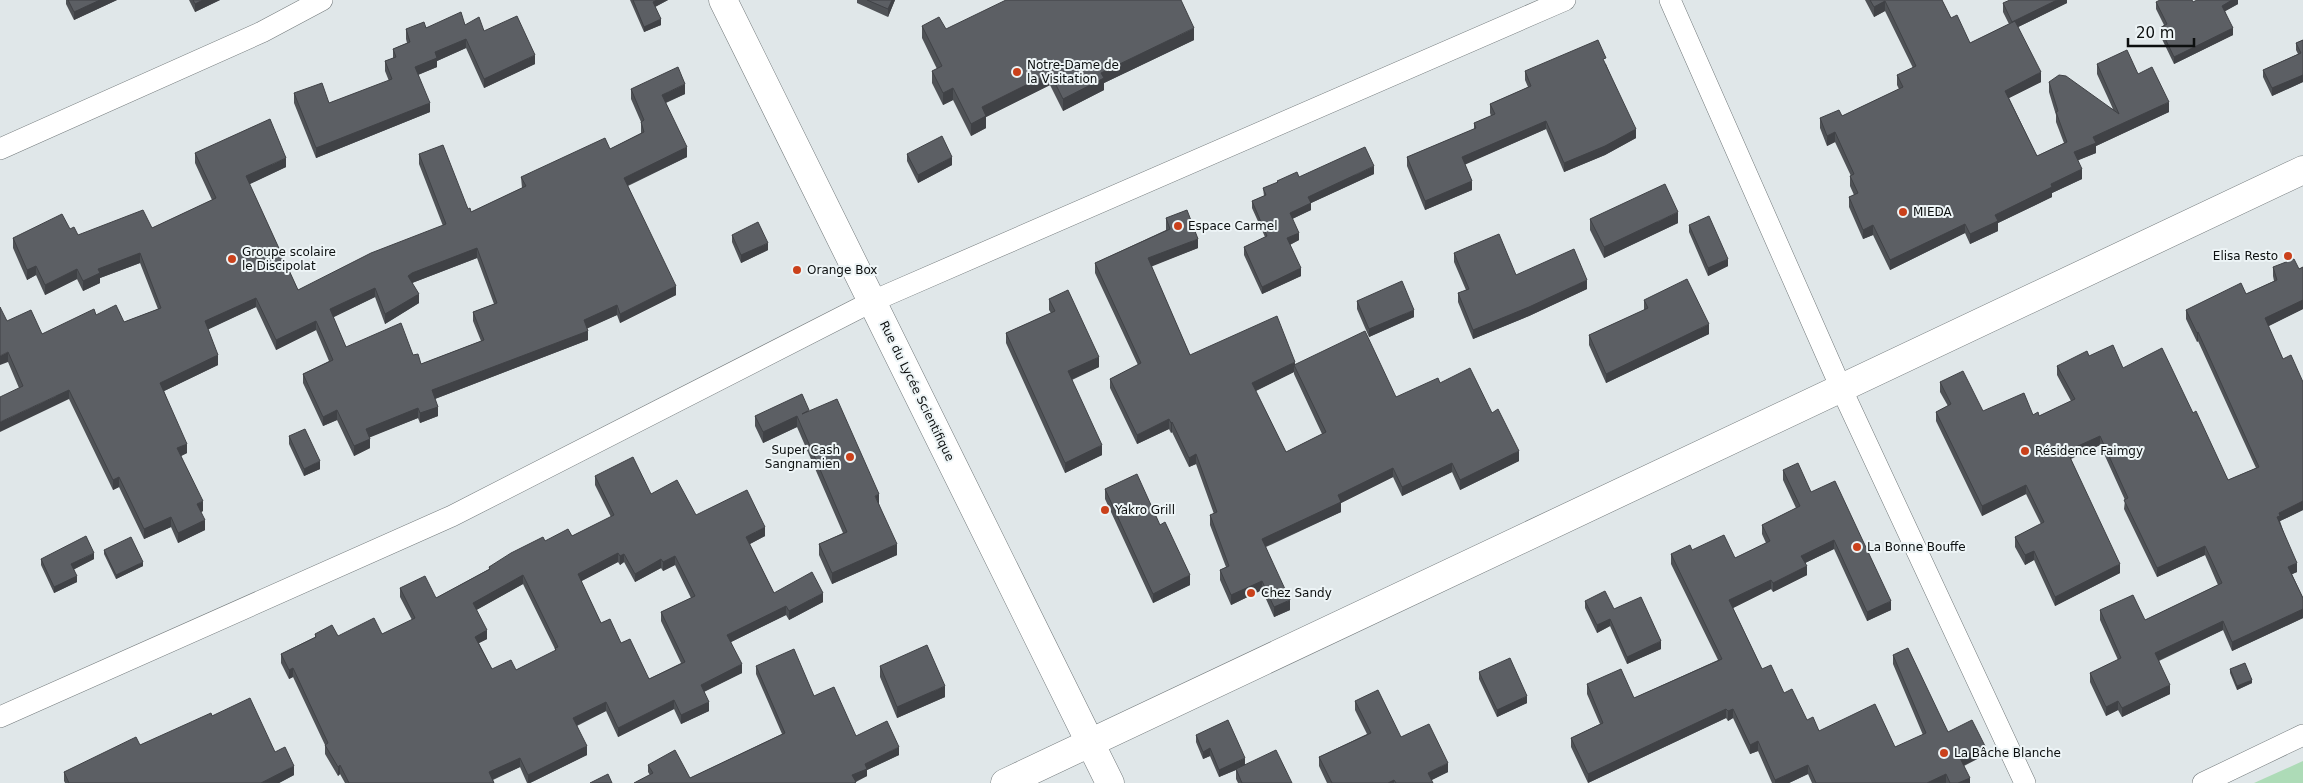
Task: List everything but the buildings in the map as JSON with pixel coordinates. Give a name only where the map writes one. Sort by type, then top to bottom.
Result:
[{"type":"street","points":[[0,149],[262,32],[322,0]]},
{"type":"street","name":"Rue du Lycée Scientifique","points":[[723,0],[1110,783]]},
{"type":"street","points":[[0,717],[452,516],[873,301],[1565,0]]},
{"type":"street","points":[[1670,0],[1841,388],[2025,783]]},
{"type":"street","points":[[1005,783],[2303,170]]},
{"type":"street","points":[[2203,783],[2303,735]]},
{"type":"green space","points":[[2303,761],[2303,783],[2254,783]]},
{"type":"place","name":"Notre-Dame de la Visitation","points":[[1017,72]]},
{"type":"place","name":"MIEDA","points":[[1903,212]]},
{"type":"place","name":"Espace Carmel","points":[[1178,226]]},
{"type":"place","name":"Elisa Resto","points":[[2288,256]]},
{"type":"place","name":"Groupe scolaire le Discipolat","points":[[232,259]]},
{"type":"place","name":"Orange Box","points":[[797,270]]},
{"type":"place","name":"Résidence Faimgy","points":[[2025,451]]},
{"type":"place","name":"Super Cash Sangnamien","points":[[850,457]]},
{"type":"place","name":"Yakro Grill","points":[[1105,510]]},
{"type":"place","name":"La Bonne Bouffe","points":[[1857,547]]},
{"type":"place","name":"Chez Sandy","points":[[1251,593]]},
{"type":"place","name":"La Bâche Blanche","points":[[1944,753]]}]
